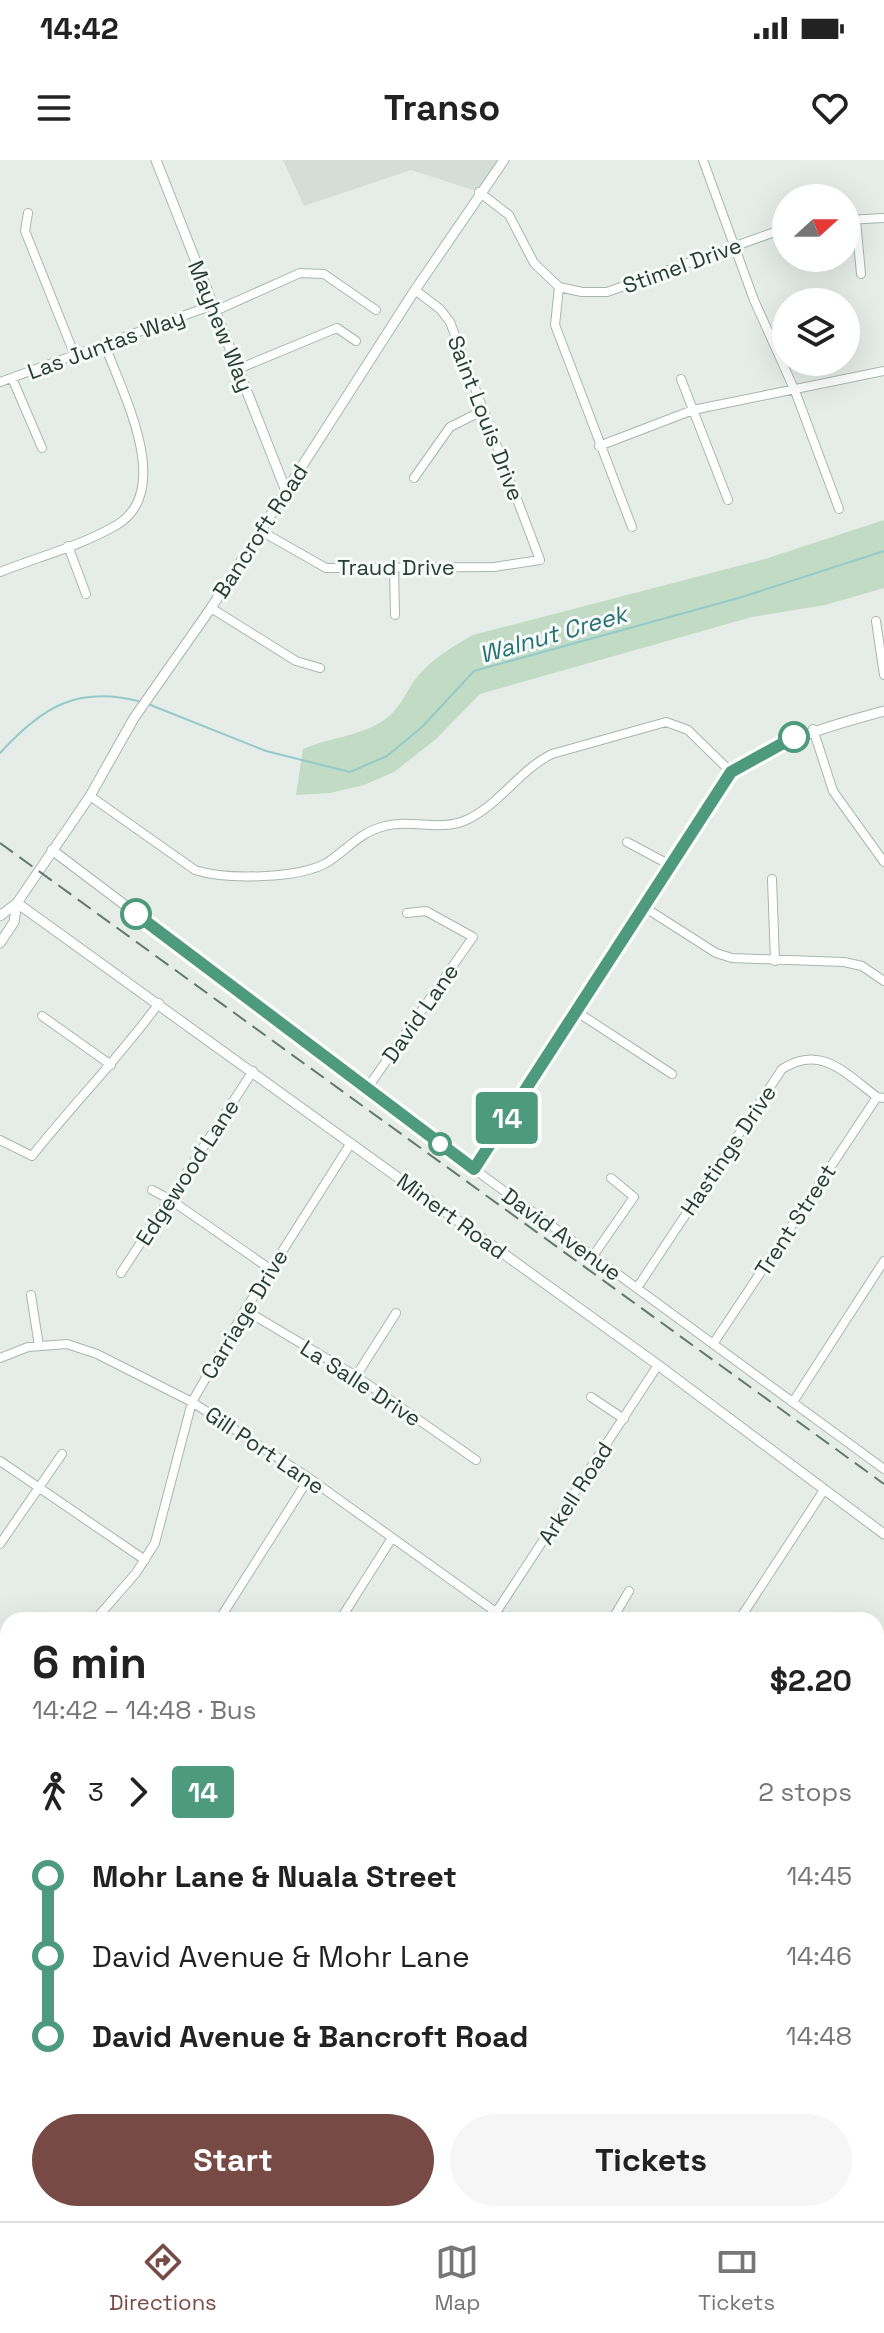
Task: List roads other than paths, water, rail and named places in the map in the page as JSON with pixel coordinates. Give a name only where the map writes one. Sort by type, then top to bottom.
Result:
[{"type":"street","name":"Mayhew Way","points":[[156,160],[286,491]]},
{"type":"street","name":"Bancroft Road","points":[[0,916],[17,903],[90,796],[134,718],[211,608],[479,192],[504,160]]},
{"type":"street","points":[[703,160],[754,300],[795,391],[839,509]]},
{"type":"street","points":[[479,192],[509,215],[534,263],[559,287],[555,325],[632,527]]},
{"type":"street","points":[[28,213],[25,231],[75,356]]},
{"type":"street","points":[[860,219],[884,218]]},
{"type":"street","name":"Stimel Drive","points":[[559,287],[607,292],[772,233]]},
{"type":"street","points":[[860,269],[861,274]]},
{"type":"street","name":"Las Juntas Way","points":[[0,382],[214,308],[300,273],[324,274],[376,310]]},
{"type":"street","name":"Saint Louis Drive","points":[[415,290],[440,309],[450,322],[540,560]]},
{"type":"street","points":[[238,369],[337,328],[356,341]]},
{"type":"street","points":[[0,572],[118,525],[142,498],[144,452],[105,345]]},
{"type":"street","points":[[599,446],[693,410],[884,371]]},
{"type":"street","points":[[12,378],[42,448]]},
{"type":"street","points":[[681,379],[728,500]]},
{"type":"street","points":[[414,478],[450,427],[482,411]]},
{"type":"street","name":"Traud Drive","points":[[261,531],[326,568],[494,567],[540,560]]},
{"type":"street","points":[[68,546],[86,594]]},
{"type":"street","points":[[394,568],[395,615]]},
{"type":"street","points":[[211,608],[296,661],[320,668]]},
{"type":"street","points":[[876,621],[884,675]]},
{"type":"street","points":[[474,1169],[731,772],[780,742],[813,729],[884,711]]},
{"type":"street","points":[[90,796],[195,870],[213,876],[237,876],[314,868],[329,861],[358,837],[386,825],[447,825],[463,821],[486,806],[536,762],[552,754],[666,722],[688,730],[731,772]]},
{"type":"street","points":[[813,729],[833,791],[884,862]]},
{"type":"street","points":[[627,842],[670,865]]},
{"type":"street","name":"David Avenue","points":[[52,850],[366,1090],[884,1469]]},
{"type":"street","points":[[772,879],[775,961]]},
{"type":"street","name":"Bancroft Road","points":[[0,943],[14,922],[17,903]]},
{"type":"street","name":"Minert Road","points":[[17,903],[658,1365],[884,1534]]},
{"type":"street","points":[[644,907],[716,953],[732,958],[844,962],[862,966],[884,981]]},
{"type":"street","name":"David Lane","points":[[366,1090],[473,937],[426,911],[407,913]]},
{"type":"street","points":[[0,1140],[32,1156],[88,1085],[111,1065],[159,1003]]},
{"type":"street","points":[[577,1012],[672,1074]]},
{"type":"street","points":[[42,1016],[111,1065]]},
{"type":"street","name":"Hastings Drive","points":[[637,1288],[782,1069],[797,1060],[811,1058],[831,1063],[880,1098]]},
{"type":"street","name":"Edgewood Lane","points":[[121,1273],[253,1071]]},
{"type":"street","name":"Trent Street","points":[[713,1344],[880,1098]]},
{"type":"street","name":"Carriage Drive","points":[[102,1612],[145,1560],[155,1543],[192,1402],[270,1269],[351,1143]]},
{"type":"street","points":[[593,1256],[634,1197],[611,1178]]},
{"type":"street","points":[[152,1190],[270,1269]]},
{"type":"street","points":[[793,1402],[884,1261]]},
{"type":"street","points":[[31,1295],[39,1346]]},
{"type":"street","name":"La Salle Drive","points":[[245,1310],[356,1376],[476,1460]]},
{"type":"street","points":[[356,1376],[396,1313]]},
{"type":"street","name":"Gill Port Lane","points":[[0,1358],[39,1346],[67,1344],[82,1348],[192,1402],[309,1478],[489,1612]]},
{"type":"street","name":"Arkell Road","points":[[497,1612],[658,1365]]},
{"type":"street","points":[[591,1397],[624,1419]]},
{"type":"street","points":[[0,1544],[62,1454]]},
{"type":"street","points":[[0,1461],[145,1560]]},
{"type":"street","points":[[224,1612],[309,1478]]},
{"type":"street","points":[[744,1612],[824,1490]]},
{"type":"street","points":[[345,1612],[392,1538]]},
{"type":"street","points":[[617,1612],[629,1591]]},
{"type":"waterway","name":"Walnut Creek","points":[[148,704],[266,751],[350,772],[387,756],[422,727],[474,671],[742,597],[884,551]]},
{"type":"waterway","name":"Walnut Creek","points":[[0,753],[31,723],[63,704],[99,696],[142,702]]},
{"type":"railway","points":[[0,843],[884,1484]]}]
